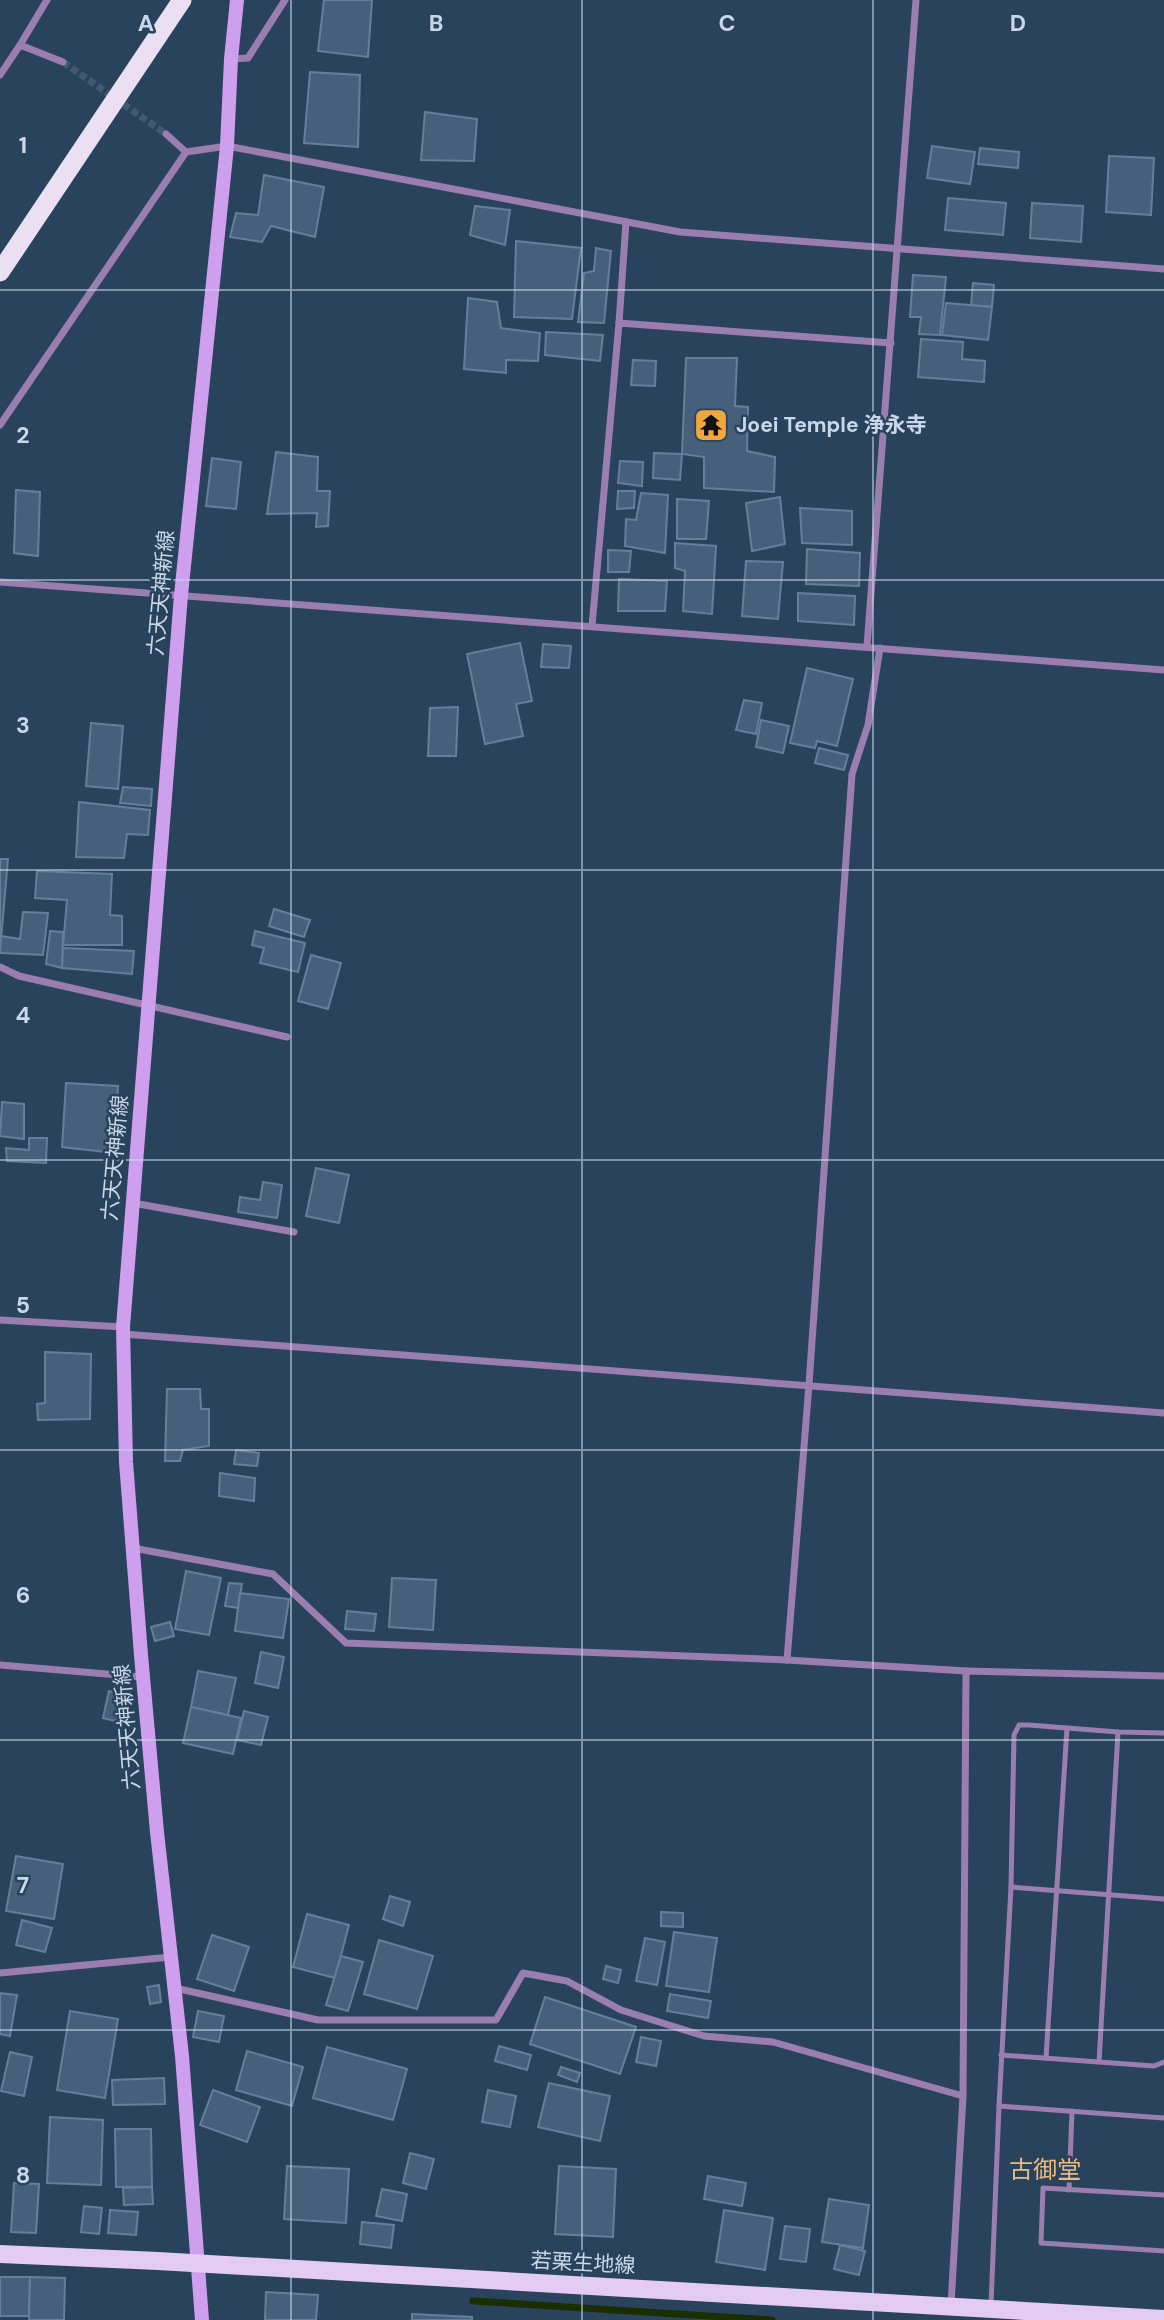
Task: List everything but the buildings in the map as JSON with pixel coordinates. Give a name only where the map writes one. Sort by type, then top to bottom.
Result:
[{"type":"highway","points":[[0,272],[183,0]]},
{"type":"main road","name":"六天天神新線","points":[[202,2320],[182,2056],[143,1677],[126,1462],[123,1330],[181,595],[227,146],[237,0]]},
{"type":"main road","name":"若栗生地線","points":[[0,2254],[951,2305],[1164,2319]]},
{"type":"street","points":[[0,75],[47,0]]},
{"type":"street","points":[[231,59],[248,58],[285,0]]},
{"type":"street","points":[[867,646],[916,0]]},
{"type":"street","points":[[20,45],[63,62]]},
{"type":"street","points":[[166,134],[186,152]]},
{"type":"street","points":[[0,425],[186,152],[227,146],[680,232],[1164,269]]},
{"type":"street","points":[[593,626],[626,222]]},
{"type":"street","points":[[619,323],[891,343]]},
{"type":"street","points":[[0,583],[1164,670]]},
{"type":"street","points":[[787,1660],[852,774],[868,725],[880,648]]},
{"type":"street","points":[[0,967],[19,976],[287,1037]]},
{"type":"street","points":[[133,1203],[294,1232]]},
{"type":"street","points":[[0,1320],[415,1357],[809,1384],[1164,1413]]},
{"type":"street","points":[[133,1548],[273,1574],[346,1643],[787,1660],[966,1671],[1164,1676]]},
{"type":"street","points":[[0,1665],[143,1677]]},
{"type":"street","points":[[951,2305],[963,2096],[966,1671]]},
{"type":"street","points":[[0,1973],[171,1957]]},
{"type":"street","points":[[174,1988],[317,2020],[496,2020],[523,1973],[567,1981],[621,2010],[704,2036],[774,2042],[963,2096]]},
{"type":"lane","points":[[991,2309],[1011,1887],[1014,1735],[1019,1725],[1164,1733]]},
{"type":"lane","points":[[1046,2058],[1067,1728]]},
{"type":"lane","points":[[1099,2062],[1118,1732]]},
{"type":"lane","points":[[1011,1887],[1164,1899]]},
{"type":"lane","points":[[1001,2055],[1154,2066],[1164,2062]]},
{"type":"lane","points":[[999,2106],[1164,2118]]},
{"type":"lane","points":[[1069,2190],[1072,2111]]},
{"type":"lane","points":[[1164,2196],[1043,2188],[1041,2243],[1164,2250]]},
{"type":"waterway","points":[[473,2301],[772,2320]]},
{"type":"tunnel","points":[[63,62],[166,134]]},
{"type":"place","name":"Joei Temple 浄永寺","points":[[711,425]]},
{"type":"district","name":"古御堂","points":[[1045,2170]]}]
